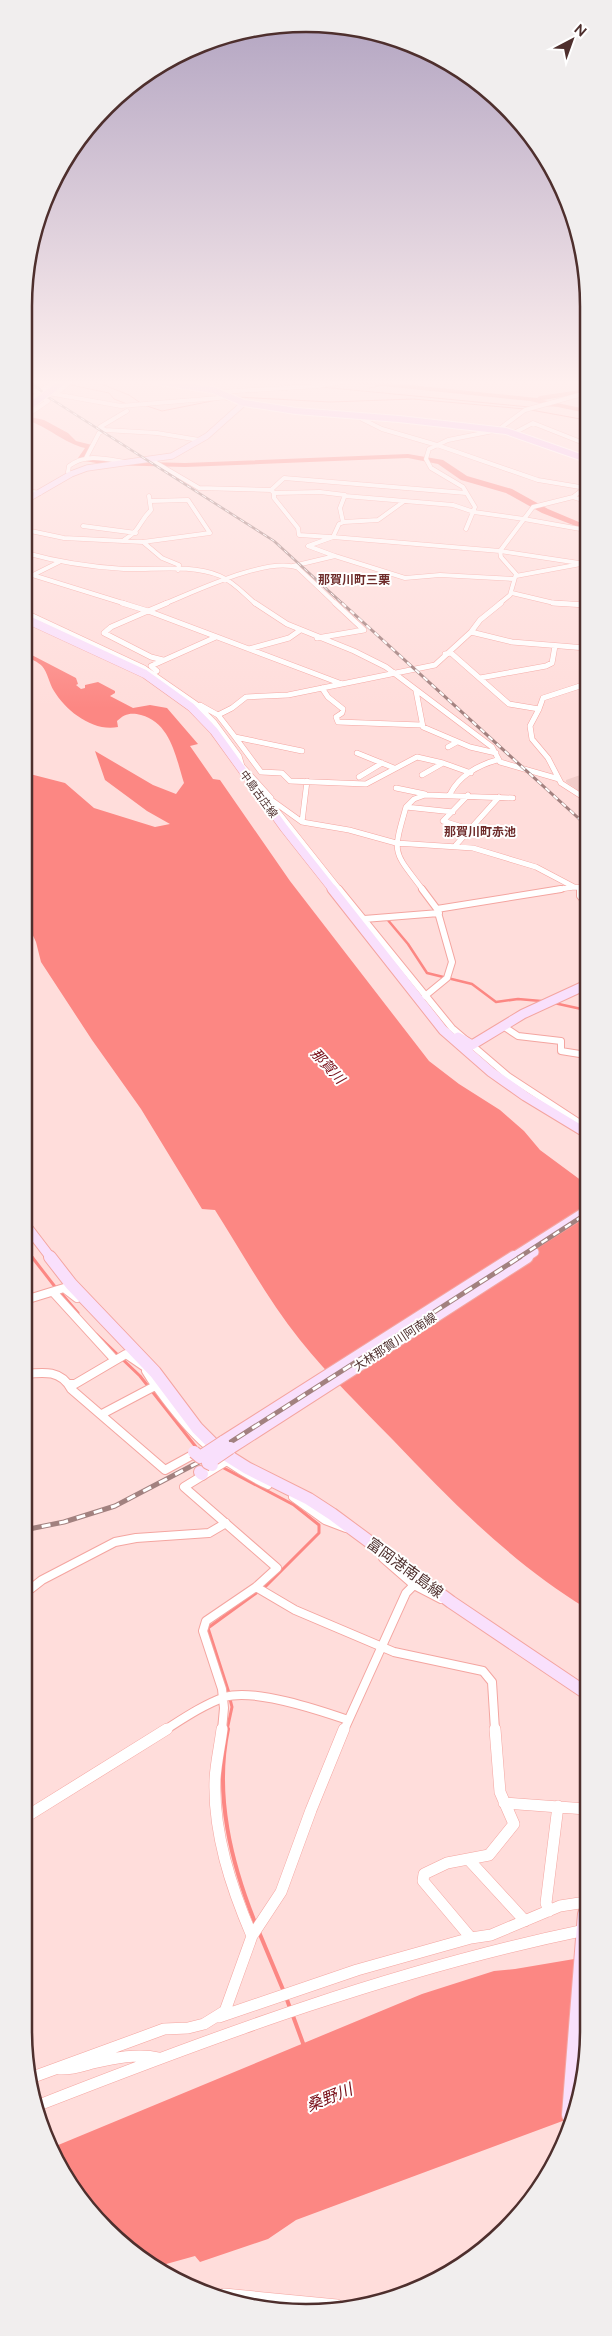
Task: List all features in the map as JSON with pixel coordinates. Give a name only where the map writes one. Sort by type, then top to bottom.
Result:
[{"type":"main road","points":[[32,497],[45,490]]},
{"type":"main road","name":"中島古庄線","points":[[32,622],[123,662],[179,697],[210,726],[240,766],[255,790],[443,1030]]},
{"type":"main road","points":[[443,1030],[472,1045],[523,1014],[580,988]]},
{"type":"main road","points":[[443,1030],[490,1072],[580,1130]]},
{"type":"main road","name":"大林那賀川阿南線","points":[[230,1447],[580,1215]]},
{"type":"main road","name":"大林那賀川阿南線","points":[[197,1452],[200,1457],[230,1447],[580,1223]]},
{"type":"main road","points":[[32,1234],[54,1264],[148,1367],[197,1428],[230,1447]]},
{"type":"main road","name":"富岡港南島線","points":[[230,1447],[247,1468],[309,1498],[451,1602],[580,1689]]},
{"type":"main road","points":[[572,2093],[580,1994]]},
{"type":"street","points":[[236,490],[320,492],[403,502],[453,505],[474,512],[580,529]]},
{"type":"street","points":[[430,490],[466,493]]},
{"type":"street","points":[[465,490],[475,507],[466,528]]},
{"type":"street","points":[[32,492],[40,493]]},
{"type":"street","points":[[273,492],[274,498],[298,528],[299,535],[500,551],[579,563]]},
{"type":"street","points":[[218,715],[232,708],[246,697],[288,695],[396,674],[435,664],[471,632],[480,620],[512,593],[515,577],[501,558],[500,551],[524,519],[537,506],[572,497],[580,492]]},
{"type":"street","points":[[343,522],[340,508],[345,496]]},
{"type":"street","points":[[572,497],[580,499]]},
{"type":"street","points":[[32,531],[64,538],[123,541],[143,542],[210,533],[188,500],[150,498],[151,510],[142,519],[136,533],[123,541]]},
{"type":"street","points":[[333,537],[335,527],[343,522],[379,520],[403,502]]},
{"type":"street","points":[[83,526],[136,533]]},
{"type":"street","points":[[333,537],[308,546],[405,578],[440,575],[515,577],[579,563]]},
{"type":"street","points":[[143,542],[162,558],[179,565],[178,570]]},
{"type":"street","points":[[32,555],[59,562],[112,568],[178,570],[213,574],[238,586],[265,610],[299,631],[372,659],[396,674],[492,747],[496,753],[497,760]]},
{"type":"street","points":[[163,660],[151,657],[104,633],[111,627],[260,568],[293,566],[334,556]]},
{"type":"street","points":[[33,575],[59,562]]},
{"type":"street","points":[[293,566],[298,568],[364,630],[316,638]]},
{"type":"street","points":[[33,575],[148,612],[342,684]]},
{"type":"street","points":[[512,593],[554,603],[580,605]]},
{"type":"street","points":[[32,616],[119,655],[164,680],[196,704],[239,756],[240,766],[270,799],[452,1028],[508,1076],[580,1123]]},
{"type":"street","points":[[40,625],[70,632]]},
{"type":"street","points":[[249,649],[289,638],[299,631]]},
{"type":"street","points":[[471,632],[512,642],[580,648]]},
{"type":"street","points":[[164,680],[151,666],[216,637]]},
{"type":"street","points":[[480,678],[546,666],[552,663],[555,646]]},
{"type":"street","points":[[446,654],[452,653],[509,704],[539,709]]},
{"type":"street","points":[[580,686],[540,700],[539,709],[530,726],[530,734],[535,744],[548,758],[561,783],[580,795]]},
{"type":"street","points":[[322,688],[325,696],[337,702],[343,709],[344,712],[336,717],[338,722],[421,725],[457,742],[496,753]]},
{"type":"street","points":[[417,690],[415,692],[420,705],[421,725]]},
{"type":"street","points":[[179,697],[218,715],[261,772],[282,772],[290,781],[366,784],[417,757],[443,763],[471,773]]},
{"type":"street","points":[[235,737],[302,751]]},
{"type":"street","points":[[448,747],[457,742]]},
{"type":"street","points":[[357,753],[394,768]]},
{"type":"street","points":[[450,794],[459,781],[489,762],[497,760],[559,779]]},
{"type":"street","points":[[359,777],[382,763]]},
{"type":"street","points":[[422,775],[443,763]]},
{"type":"street","points":[[302,822],[307,781]]},
{"type":"street","points":[[396,788],[422,792],[425,795]]},
{"type":"street","points":[[255,790],[302,822],[350,830],[396,843],[473,848],[536,867],[580,888]]},
{"type":"street","points":[[425,996],[447,978],[452,962],[438,911],[398,857],[396,843],[406,806],[414,799],[425,795],[450,794],[514,798]]},
{"type":"street","points":[[468,795],[443,821],[444,823],[469,829]]},
{"type":"street","points":[[455,846],[499,797]]},
{"type":"street","points":[[406,806],[453,812]]},
{"type":"street","points":[[364,919],[438,911],[580,888]]},
{"type":"street","points":[[503,1026],[518,1036],[561,1041],[561,1052],[580,1054]]},
{"type":"street","points":[[32,1298],[64,1288],[79,1300],[87,1302]]},
{"type":"street","points":[[53,1292],[119,1358]]},
{"type":"street","points":[[70,1384],[75,1384],[126,1354],[148,1367],[150,1388],[197,1452]]},
{"type":"street","points":[[32,1373],[50,1371],[65,1378],[72,1389],[165,1470],[197,1452],[230,1447]]},
{"type":"street","points":[[102,1414],[150,1388]]},
{"type":"street","points":[[230,1447],[184,1487],[277,1568],[259,1589],[206,1621],[203,1626],[203,1631],[228,1696],[215,1764],[218,1819],[232,1886],[256,1932]]},
{"type":"street","points":[[32,1588],[42,1580],[115,1542],[136,1538],[209,1533],[226,1523]]},
{"type":"street","points":[[375,1547],[382,1556],[414,1585],[441,1600],[451,1602]]},
{"type":"street","points":[[219,2017],[230,1999],[256,1932],[281,1892],[311,1810],[348,1720],[406,1593],[414,1585]]},
{"type":"street","points":[[259,1589],[295,1610],[381,1647],[407,1655],[475,1668],[489,1676],[492,1682],[500,1792],[514,1824],[489,1855],[448,1863],[428,1870],[424,1874],[423,1881],[471,1938]]},
{"type":"street","points":[[32,1813],[195,1710],[228,1696],[244,1694],[312,1708],[348,1720]]},
{"type":"street","points":[[504,1803],[580,1808]]},
{"type":"street","points":[[549,1911],[546,1903],[558,1806]]},
{"type":"street","points":[[469,1860],[525,1921]]},
{"type":"street","points":[[37,2076],[164,2029],[186,2030],[296,1990],[471,1938],[491,1935],[560,1906],[580,1903]]},
{"type":"street","points":[[43,2104],[159,2058],[282,2014],[443,1963],[518,1944],[580,1934]]},
{"type":"street","points":[[56,2069],[70,2070],[95,2063],[150,2055],[159,2058]]},
{"type":"street","points":[[244,2296],[319,2303]]},
{"type":"shaded area","points":[[580,775],[580,792],[566,782],[566,780]]},
{"type":"water","name":"那賀川","points":[[32,655],[76,678],[78,684],[76,685],[81,689],[85,688],[85,685],[98,682],[115,691],[110,696],[133,708],[150,705],[167,708],[198,744],[190,746],[213,779],[220,780],[290,881],[429,1061],[459,1084],[500,1110],[524,1131],[540,1150],[580,1180],[580,1604],[533,1571],[460,1509],[345,1391],[311,1353],[277,1309],[215,1210],[202,1209],[141,1109],[92,1040],[41,962],[32,933],[32,775],[65,783],[94,808],[155,827],[170,824],[147,811],[105,780],[95,751],[153,785],[176,794],[184,783],[171,743],[159,725],[151,719],[134,714],[125,715],[117,721],[118,727],[109,728],[90,723],[73,712],[59,698],[39,663],[32,659]]},
{"type":"water","name":"桑野川","points":[[580,1958],[579,2048],[574,2083],[564,2120],[296,2220],[268,2239],[200,2262],[195,2256],[165,2264],[126,2236],[100,2210],[69,2167],[58,2145],[422,1994],[494,1971]]},
{"type":"waterway","points":[[506,490],[545,511],[580,526]]},
{"type":"waterway","points":[[387,919],[408,944],[427,973],[472,984],[496,1002],[518,999],[541,1001]]},
{"type":"waterway","points":[[554,1003],[580,1009]]},
{"type":"waterway","points":[[32,1257],[56,1288]]},
{"type":"waterway","points":[[60,1292],[78,1313]]},
{"type":"waterway","points":[[96,1334],[140,1376],[196,1447]]},
{"type":"waterway","points":[[220,1466],[294,1505],[319,1525],[319,1533],[264,1588]]},
{"type":"waterway","points":[[229,1693],[208,1628],[259,1591]]},
{"type":"waterway","points":[[227,1730],[232,1707],[230,1699]]},
{"type":"waterway","points":[[228,1729],[223,1779],[227,1829],[239,1878],[256,1925]]},
{"type":"waterway","points":[[259,1932],[284,1992]]},
{"type":"waterway","points":[[286,1997],[290,2008]]},
{"type":"waterway","points":[[293,2016],[304,2046]]},
{"type":"railway","points":[[194,490],[274,541],[343,604]]},
{"type":"railway","points":[[342,603],[580,820]]},
{"type":"railway","points":[[518,1258],[580,1218]]},
{"type":"railway","points":[[32,1528],[64,1522],[115,1506],[201,1461],[520,1257]]},
{"type":"district","name":"那賀川町三栗","points":[[354,580]]},
{"type":"district","name":"那賀川町赤池","points":[[480,832]]}]
